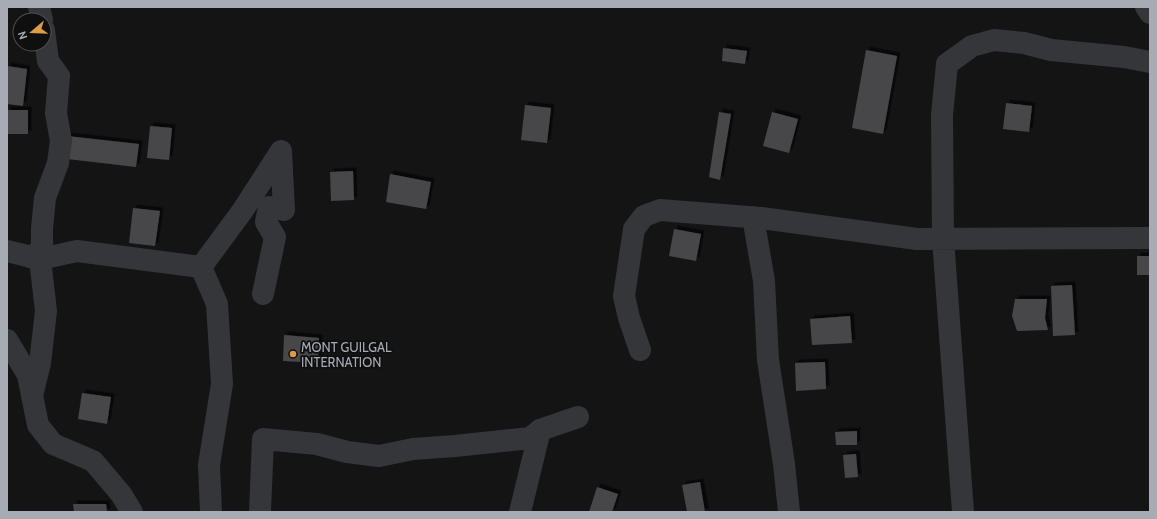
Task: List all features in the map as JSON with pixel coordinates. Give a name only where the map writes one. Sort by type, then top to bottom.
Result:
[{"type":"street","points":[[1146,7],[1150,13]]},
{"type":"street","points":[[963,512],[943,239],[942,115],[946,64],[972,46],[994,40],[1024,44],[1051,50],[1124,57],[1150,62]]},
{"type":"street","points":[[35,258],[42,250],[42,228],[45,198],[58,163],[61,141],[56,113],[59,76],[48,61],[47,52]]},
{"type":"street","points":[[201,267],[243,210],[281,151],[284,210],[270,207],[268,214],[266,222],[275,237],[263,294]]},
{"type":"street","points":[[640,350],[629,318],[624,296],[634,229],[644,216],[660,210],[753,217],[917,239],[1150,238]]},
{"type":"street","points":[[753,217],[764,281],[768,360],[784,464],[789,512]]},
{"type":"street","points":[[7,251],[35,258],[77,252],[201,267]]},
{"type":"street","points":[[32,396],[40,362],[46,311],[35,258]]},
{"type":"street","points":[[201,267],[217,304],[222,384],[209,465],[211,512]]},
{"type":"street","points":[[7,340],[28,375],[38,425],[53,444],[93,461],[121,494],[132,512]]},
{"type":"street","points":[[260,512],[263,439],[318,444],[347,452],[379,456],[413,448],[455,446],[530,438],[540,430],[578,417]]},
{"type":"street","points":[[520,512],[540,430]]},
{"type":"building","points":[[723,48],[747,51],[745,64],[722,61]]},
{"type":"building","points":[[866,50],[897,56],[883,134],[852,128]]},
{"type":"building","points":[[7,66],[27,69],[23,106],[7,104]]},
{"type":"building","points":[[1006,103],[1032,106],[1029,132],[1003,129]]},
{"type":"building","points":[[525,105],[551,108],[547,143],[521,140]]},
{"type":"building","points":[[7,110],[28,110],[28,134],[7,134]]},
{"type":"building","points":[[719,112],[731,114],[720,180],[709,177]]},
{"type":"building","points":[[772,112],[798,119],[789,153],[763,146]]},
{"type":"building","points":[[150,126],[172,128],[169,160],[147,158]]},
{"type":"building","points":[[67,136],[139,144],[136,167],[67,159]]},
{"type":"building","points":[[353,171],[354,200],[331,201],[330,172]]},
{"type":"building","points":[[390,174],[431,182],[426,209],[386,202]]},
{"type":"building","points":[[133,208],[160,211],[155,246],[129,243]]},
{"type":"building","points":[[674,229],[701,234],[696,261],[669,256]]},
{"type":"building","points":[[1137,256],[1150,256],[1150,275],[1137,275]]},
{"type":"building","points":[[1072,285],[1075,335],[1053,336],[1051,286]]},
{"type":"building","points":[[1015,299],[1047,299],[1045,318],[1048,330],[1017,331],[1012,316]]},
{"type":"building","points":[[850,316],[852,343],[812,345],[810,319]]},
{"type":"building","points":[[284,335],[319,338],[318,363],[283,361]]},
{"type":"building","points":[[825,362],[826,389],[796,391],[795,363]]},
{"type":"building","points":[[82,393],[111,397],[107,424],[78,419]]},
{"type":"building","points":[[857,431],[857,445],[836,445],[835,432]]},
{"type":"building","points":[[856,454],[858,477],[845,478],[843,455]]},
{"type":"building","points":[[700,482],[705,512],[687,512],[682,485]]},
{"type":"building","points":[[597,487],[618,494],[612,512],[589,512]]},
{"type":"building","points":[[73,504],[106,504],[107,512],[74,512]]},
{"type":"place","name":"MONT GUILGAL INTERNATION","points":[[293,354]]}]
